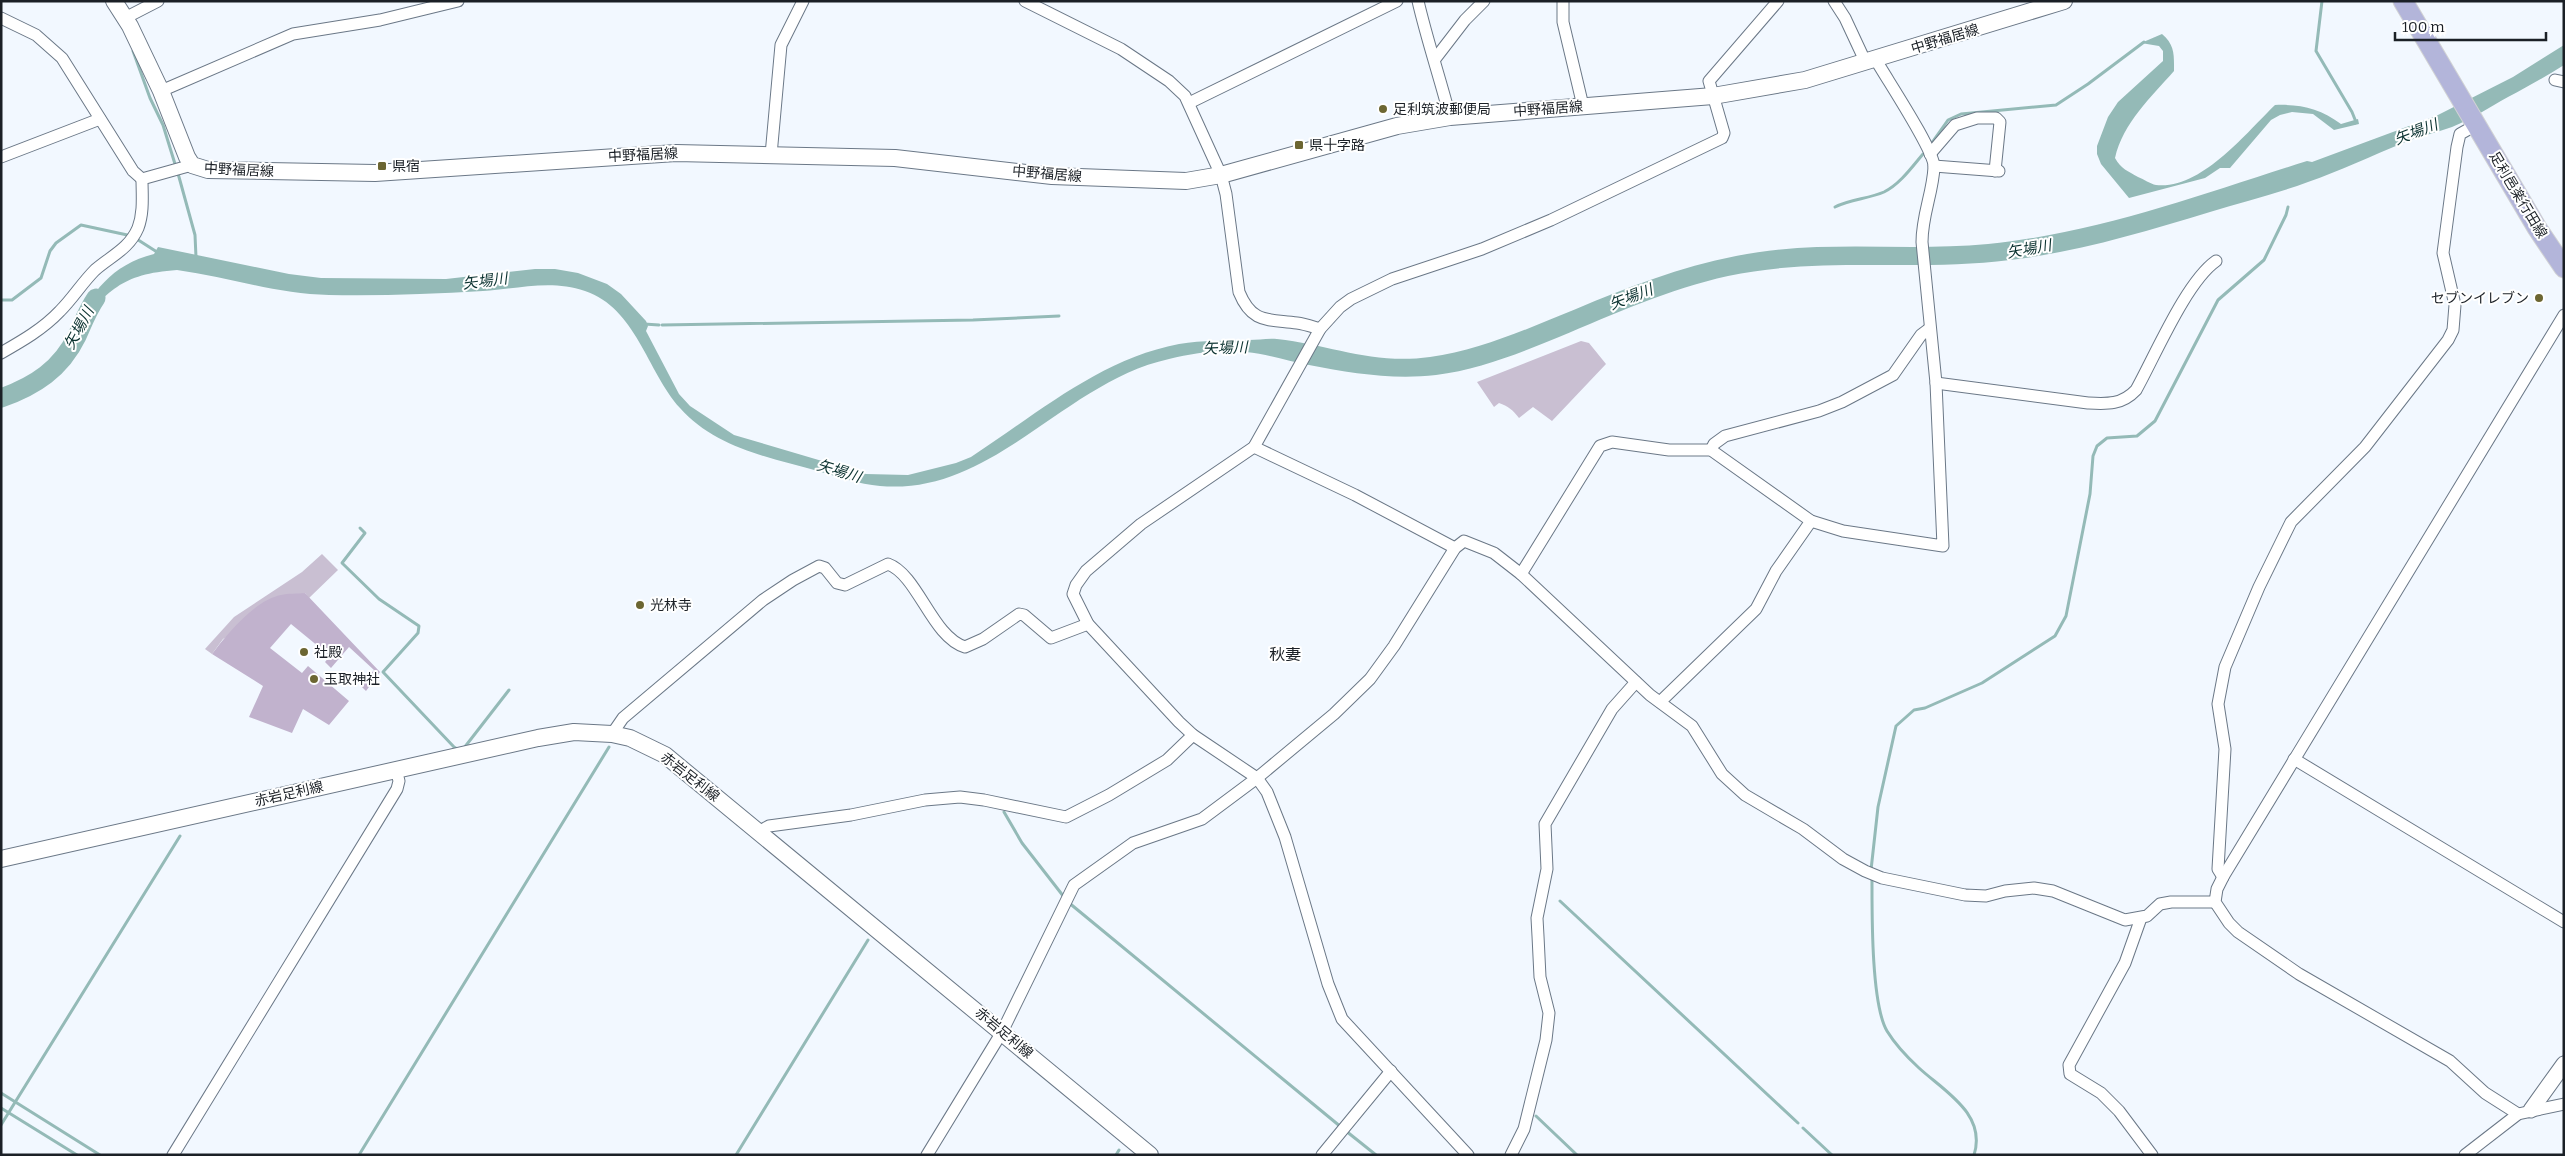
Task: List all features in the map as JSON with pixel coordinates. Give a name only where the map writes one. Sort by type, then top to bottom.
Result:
[{"type":"main road","name":"中野福居線","points":[[114,1],[126,18],[161,91],[186,157],[192,165],[219,171],[375,173],[676,153],[895,158],[1052,176],[1155,181],[1186,181],[1221,176],[1397,126],[1450,117],[1713,96],[1805,80],[2064,1]]},
{"type":"main road","name":"足利邑楽行田線","points":[[2403,1],[2537,228],[2564,268]]},
{"type":"main road","name":"赤岩足利線","points":[[1,859],[396,769],[574,732],[612,734],[630,738],[665,755],[760,831],[1150,1155]]},
{"type":"street","points":[[126,18],[158,1]]},
{"type":"street","points":[[161,91],[293,34],[380,20],[458,1]]},
{"type":"street","points":[[771,155],[781,45],[803,1]]},
{"type":"street","points":[[1025,1],[1121,49],[1170,81],[1185,96],[1221,176],[1226,194],[1239,292],[1245,307],[1259,318],[1299,323],[1320,329]]},
{"type":"street","points":[[1188,104],[1396,1]]},
{"type":"street","points":[[1418,1],[1428,44],[1435,59],[1450,117]]},
{"type":"street","points":[[1435,59],[1465,20],[1484,1]]},
{"type":"street","points":[[1563,1],[1563,22],[1583,106]]},
{"type":"street","points":[[1468,1155],[1342,1019],[1335,1006],[1285,837],[1272,802],[1257,778],[1193,735],[1088,624],[1073,594],[1076,585],[1086,572],[1142,524],[1254,447],[1320,329],[1340,307],[1364,291],[1482,249],[1551,220],[1722,138],[1724,133],[1709,81],[1778,1]]},
{"type":"street","points":[[1521,574],[1603,444],[1612,442],[1668,450],[1711,450],[1811,521],[1843,531],[1943,546],[1936,383],[1929,329],[1922,242],[1924,211],[1934,166],[1930,154],[1834,1]]},
{"type":"street","points":[[1,18],[36,34],[62,58],[133,171],[142,179],[142,212],[136,231],[120,253],[93,272],[65,305],[42,328],[1,353]]},
{"type":"street","points":[[1930,154],[1955,125],[1977,118],[1996,118],[2000,122],[1997,171],[1934,166]]},
{"type":"street","points":[[1,157],[100,120]]},
{"type":"street","points":[[2223,877],[2218,869],[2225,749],[2218,704],[2225,667],[2259,587],[2291,522],[2365,447],[2448,340],[2453,330],[2455,305],[2444,253],[2460,134],[2475,123]]},
{"type":"street","points":[[142,179],[192,165]]},
{"type":"street","points":[[1936,383],[2088,403],[2124,401],[2136,390],[2190,289],[2204,270],[2216,261]]},
{"type":"street","points":[[2564,315],[2223,877],[2217,889],[2214,902],[2228,923],[2299,974],[2450,1061],[2485,1093],[2525,1112],[2564,1104]]},
{"type":"street","points":[[1711,450],[1718,440],[1724,436],[1820,411],[1842,402],[1893,375],[1920,335],[1929,329]]},
{"type":"street","points":[[1254,447],[1355,495],[1456,548]]},
{"type":"street","points":[[1660,702],[1756,609],[1776,571],[1811,521]]},
{"type":"street","points":[[927,1155],[1002,1032],[1074,885],[1133,843],[1202,819],[1257,778],[1334,714],[1370,679],[1394,646],[1456,548],[1464,541],[1494,553],[1521,574],[1623,667],[1636,682],[1692,726],[1722,774],[1745,795],[1803,829],[1864,872],[1878,877],[1965,895],[1986,896],[2005,891],[2034,888],[2053,890],[2124,920],[2141,918],[2160,904],[2171,902],[2214,902]]},
{"type":"street","points":[[612,734],[623,718],[762,600],[819,566],[825,568],[837,584],[845,585],[888,564],[896,567],[906,577],[930,614],[955,642],[965,647],[982,639],[1019,614],[1024,615],[1051,638],[1088,624]]},
{"type":"street","points":[[1511,1155],[1524,1129],[1546,1040],[1549,1013],[1540,977],[1538,936],[1538,918],[1547,869],[1545,824],[1612,709],[1636,682]]},
{"type":"street","points":[[760,831],[769,826],[851,815],[925,800],[960,797],[984,800],[1066,817],[1109,795],[1167,760],[1193,735]]},
{"type":"street","points":[[2294,759],[2564,922]]},
{"type":"street","points":[[173,1155],[397,789],[399,781],[396,769]]},
{"type":"street","points":[[2141,918],[2125,963],[2069,1065],[2070,1074],[2101,1093],[2119,1111],[2152,1155]]},
{"type":"street","points":[[2465,1155],[2525,1112],[2564,1064]]},
{"type":"street","points":[[1322,1155],[1391,1071]]},
{"type":"shaded area","points":[[1581,341],[1589,343],[1606,364],[1552,421],[1533,407],[1519,418],[1502,404],[1499,403],[1494,407],[1477,382]]},
{"type":"shaded area","points":[[322,554],[338,570],[309,598],[305,593],[223,639],[212,654],[205,649],[234,617],[302,572]]},
{"type":"shaded area","name":"玉取神社","points":[[305,593],[380,672],[366,691],[361,686],[374,670],[349,647],[331,668],[325,662],[330,656],[291,624],[270,648],[302,673],[308,666],[349,701],[329,725],[303,709],[292,733],[249,717],[263,686],[212,654],[242,619],[261,604],[281,595]]},
{"type":"water","points":[[2162,34],[2172,46],[2174,71],[2131,122],[2124,133],[2115,158],[2125,169],[2152,184],[2173,184],[2190,179],[2206,169],[2222,157],[2275,105],[2293,105],[2310,108],[2325,114],[2341,124],[2358,119],[2359,124],[2334,130],[2313,114],[2292,112],[2280,115],[2271,120],[2230,168],[2220,168],[2205,178],[2129,198],[2101,164],[2097,154],[2097,146],[2108,117],[2118,102],[2163,61],[2163,51],[2159,46],[2141,43]]},
{"type":"water","points":[[2564,45],[2564,65],[2459,124],[2409,141],[2296,186],[2136,234],[2086,247],[2010,260],[1939,265],[1833,265],[1763,270],[1728,276],[1663,295],[1529,349],[1499,360],[1452,373],[1404,377],[1372,375],[1340,371],[1262,354],[1236,351],[1207,352],[1178,357],[1131,371],[1095,390],[993,456],[958,474],[921,484],[880,486],[856,482],[762,456],[726,442],[694,421],[680,408],[658,376],[629,326],[617,311],[602,299],[572,287],[547,285],[445,293],[329,295],[290,292],[177,270],[158,272],[129,280],[107,295],[73,330],[80,316],[104,282],[126,265],[154,254],[158,247],[289,274],[321,278],[446,279],[535,269],[555,269],[578,273],[607,284],[621,294],[646,321],[648,326],[646,331],[679,394],[690,406],[734,435],[866,474],[908,475],[956,463],[971,457],[1070,390],[1122,362],[1150,351],[1179,344],[1206,341],[1274,339],[1371,356],[1409,359],[1430,357],[1486,344],[1654,278],[1736,256],[1799,248],[1925,247],[1988,244],[2070,231],[2150,211],[2307,161],[2312,162],[2436,116],[2513,77]]},
{"type":"waterway","points":[[2322,1],[2316,51],[2352,112],[2355,123]]},
{"type":"waterway","points":[[1931,144],[1948,120],[1961,114],[2056,105],[2088,84],[2144,42]]},
{"type":"waterway","points":[[133,51],[150,98],[163,125],[179,177],[195,235],[196,257]]},
{"type":"waterway","points":[[1835,207],[1890,189],[1923,154]]},
{"type":"waterway","points":[[1871,870],[1878,807],[1896,726],[1914,710],[1925,708],[1982,683],[2055,636],[2066,616],[2090,494],[2093,456],[2097,446],[2107,438],[2137,436],[2155,421],[2218,300],[2264,260],[2288,207]]},
{"type":"waterway","points":[[1,300],[12,300],[41,278],[50,251],[56,243],[81,225],[132,236],[157,252]]},
{"type":"waterway","name":"矢場川","points":[[1,398],[36,382],[55,367],[71,348],[96,298]]},
{"type":"waterway","points":[[662,325],[973,320],[1059,316]]},
{"type":"waterway","points":[[644,324],[659,325]]},
{"type":"waterway","points":[[360,528],[365,533],[342,563],[379,599],[419,626],[418,633],[383,672],[459,750]]},
{"type":"waterway","points":[[464,748],[509,690]]},
{"type":"waterway","points":[[359,1155],[609,747]]},
{"type":"waterway","points":[[1004,812],[1022,843],[1064,897]]},
{"type":"waterway","points":[[1,1125],[180,836]]},
{"type":"waterway","points":[[1872,877],[1875,979],[1882,1018],[1887,1031],[1894,1041],[1919,1068],[1951,1095],[1969,1116],[1974,1127],[1976,1140],[1974,1155]]},
{"type":"waterway","points":[[1560,901],[1798,1123]]},
{"type":"waterway","points":[[1068,902],[1341,1127]]},
{"type":"waterway","points":[[736,1155],[868,940]]},
{"type":"waterway","points":[[1,1093],[100,1155]]},
{"type":"waterway","points":[[1,1108],[77,1155]]},
{"type":"waterway","points":[[1536,1116],[1577,1155]]},
{"type":"waterway","points":[[1803,1128],[1832,1155]]},
{"type":"waterway","points":[[1346,1131],[1376,1155]]},
{"type":"waterway","points":[[1116,1155],[1119,1150]]},
{"type":"place","name":"足利筑波郵便局","points":[[1383,109]]},
{"type":"place","name":"県十字路","points":[[1299,145]]},
{"type":"place","name":"県宿","points":[[382,166]]},
{"type":"place","name":"セブンイレブン","points":[[2539,298]]},
{"type":"place","name":"光林寺","points":[[640,605]]},
{"type":"place","name":"社殿","points":[[304,652]]},
{"type":"place","name":"玉取神社","points":[[314,679]]},
{"type":"district","name":"秋妻","points":[[1285,654]]}]
